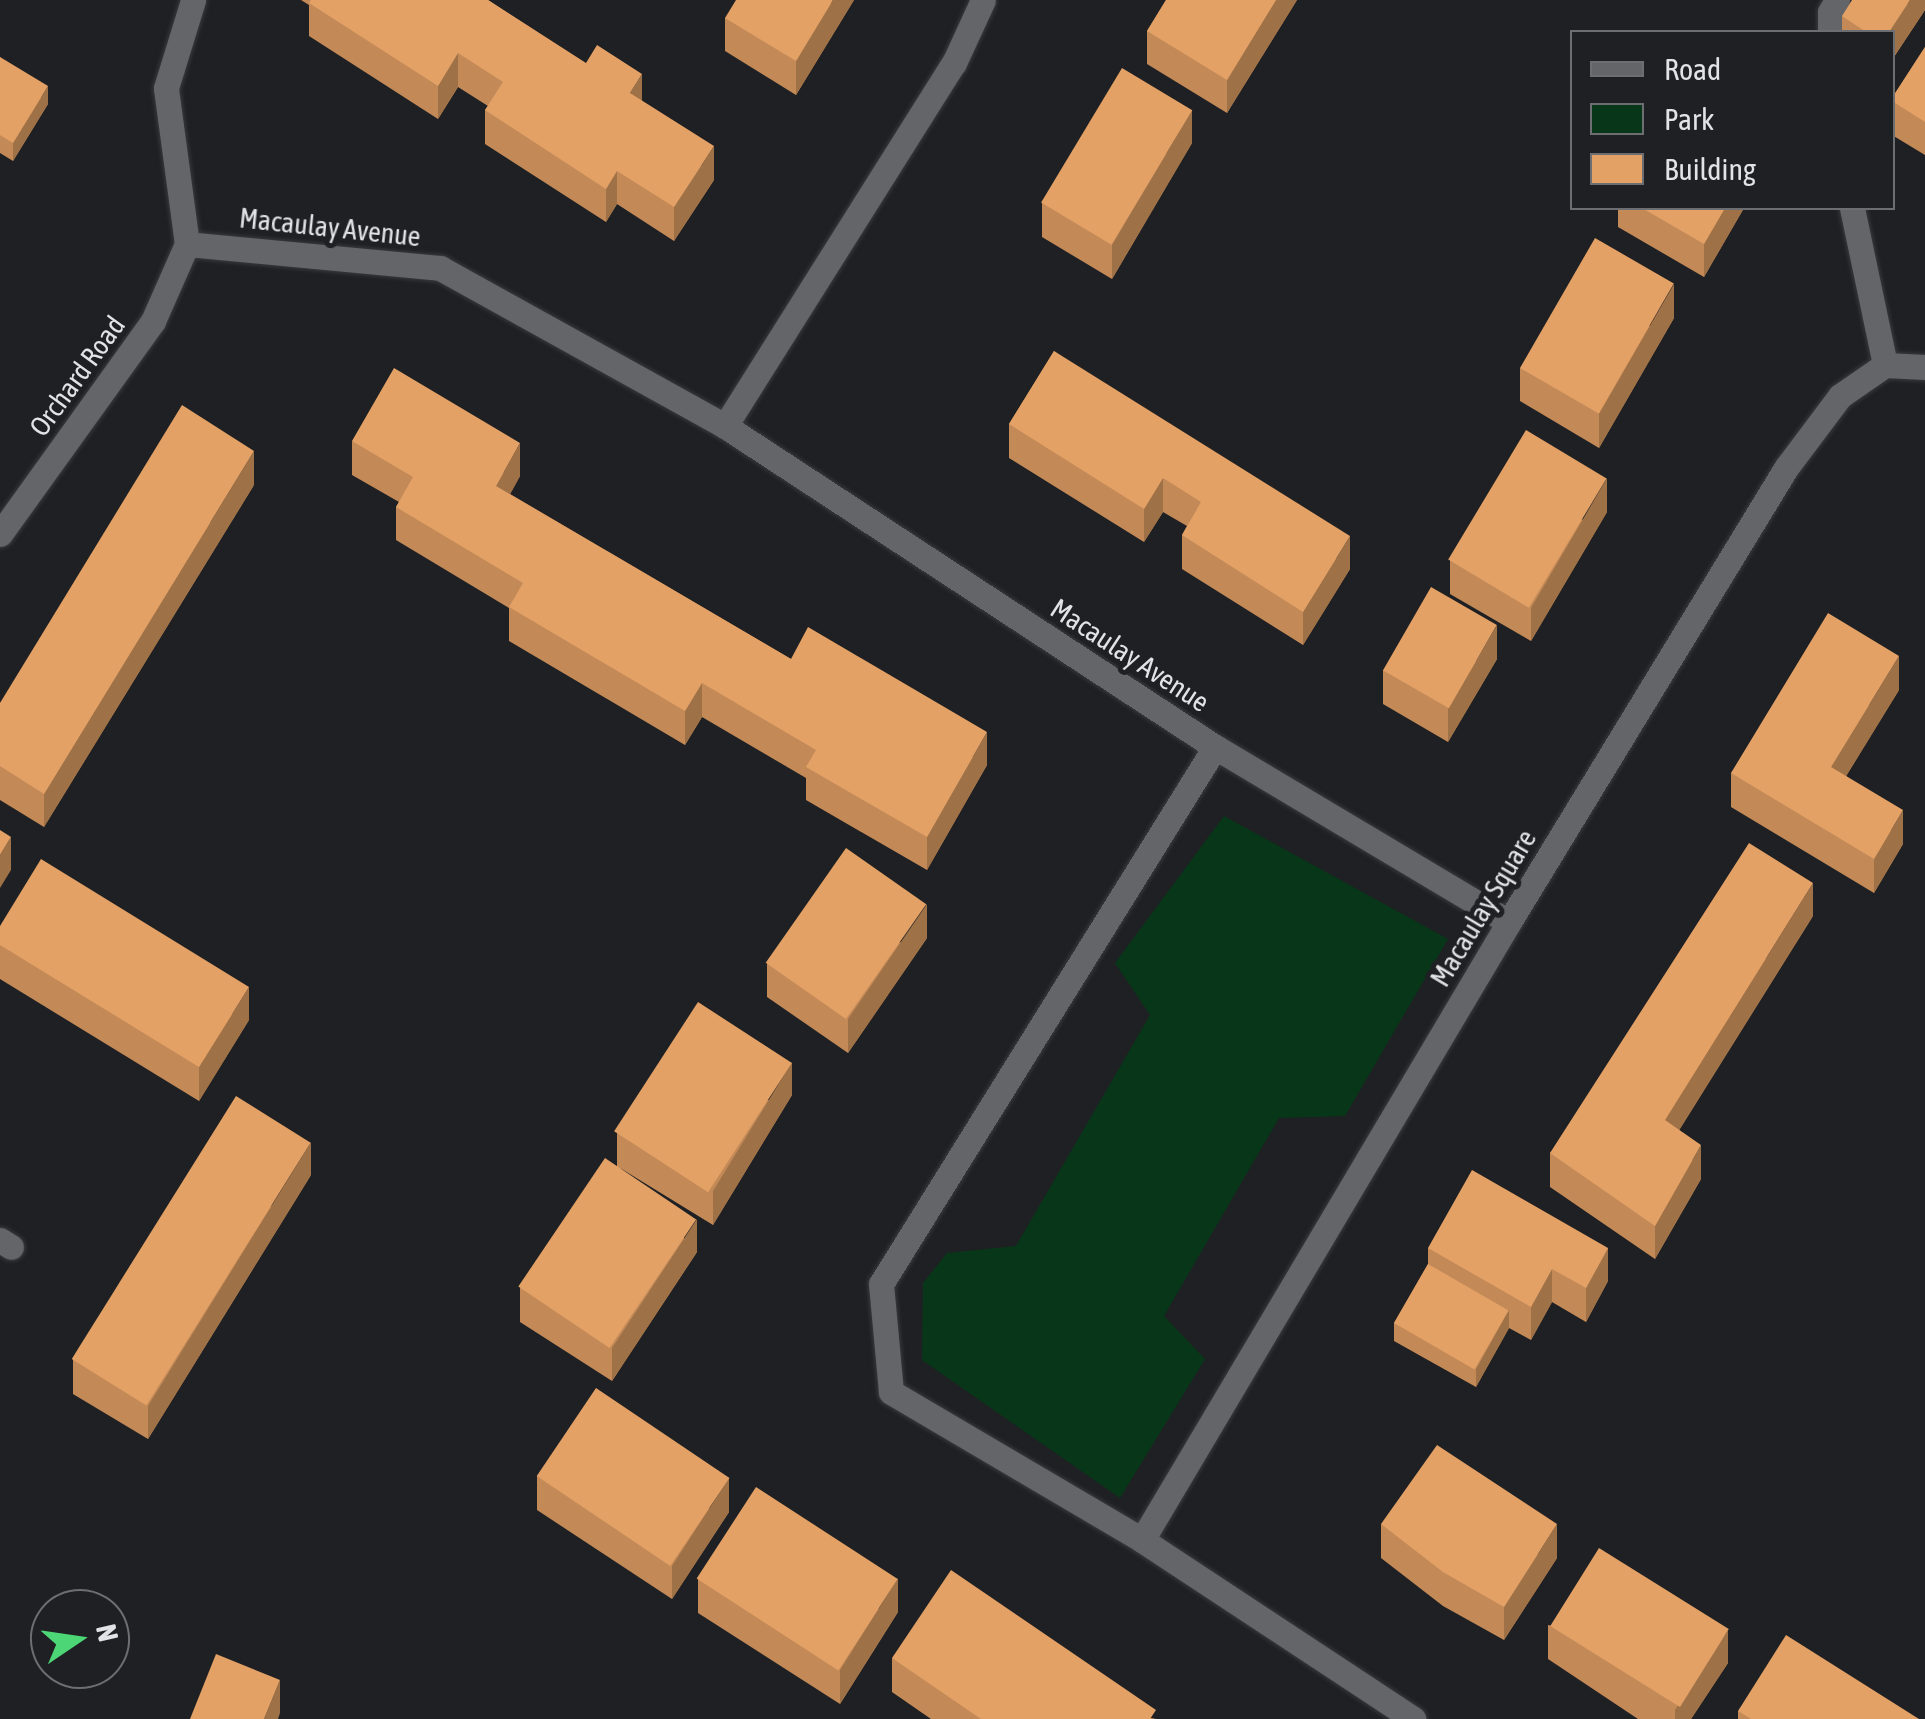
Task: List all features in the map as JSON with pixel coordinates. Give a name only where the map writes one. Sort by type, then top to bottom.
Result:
[{"type":"street","points":[[187,244],[166,88],[192,0]]},
{"type":"street","points":[[726,426],[954,64],[983,0]]},
{"type":"street","points":[[1830,30],[1830,12],[1837,0]]},
{"type":"street","points":[[1852,210],[1886,365],[1925,366]]},
{"type":"street","name":"Macaulay Avenue","points":[[187,244],[440,268],[726,426],[1214,746],[1508,922]]},
{"type":"street","name":"Orchard Road","points":[[0,534],[153,321],[187,244]]},
{"type":"street","name":"Macaulay Square","points":[[1142,1540],[1508,922],[1786,468],[1840,396],[1886,365]]},
{"type":"street","points":[[1214,746],[881,1284],[891,1392],[1142,1540],[1413,1719]]},
{"type":"green space","points":[[1224,816],[1448,939],[1345,1116],[1279,1118],[1164,1316],[1205,1359],[1120,1498],[922,1360],[923,1283],[947,1253],[1016,1246],[1150,1015],[1115,963]]},
{"type":"building","points":[[488,0],[586,63],[597,45],[642,74],[630,93],[714,146],[674,207],[617,171],[606,189],[485,110],[503,82],[458,53],[438,86],[309,3]]},
{"type":"building","points":[[736,0],[833,0],[796,61],[725,18]]},
{"type":"building","points":[[1166,0],[1276,0],[1227,80],[1147,31]]},
{"type":"building","points":[[1852,0],[1910,0],[1890,30],[1863,30],[1842,16]]},
{"type":"building","points":[[1925,47],[1925,122],[1895,103],[1895,93]]},
{"type":"building","points":[[0,57],[48,86],[13,143],[0,135]]},
{"type":"building","points":[[1122,68],[1192,110],[1111,245],[1041,203]]},
{"type":"building","points":[[1645,210],[1724,210],[1704,244]]},
{"type":"building","points":[[1595,238],[1674,283],[1599,413],[1520,368]]},
{"type":"building","points":[[1054,351],[1350,536],[1303,612],[1182,535],[1201,502],[1163,478],[1144,509],[1009,424]]},
{"type":"building","points":[[394,368],[520,443],[496,486],[791,659],[808,627],[987,732],[927,837],[806,767],[816,750],[702,683],[685,711],[509,607],[523,583],[396,507],[413,477],[352,441]]},
{"type":"building","points":[[182,405],[254,451],[44,794],[0,766],[0,703]]},
{"type":"building","points":[[1526,430],[1607,478],[1529,608],[1448,559]]},
{"type":"building","points":[[1431,587],[1497,625],[1449,708],[1383,670]]},
{"type":"building","points":[[1828,613],[1899,656],[1831,767],[1903,810],[1874,859],[1731,773]]},
{"type":"building","points":[[0,830],[11,837],[0,855]]},
{"type":"building","points":[[1749,843],[1813,883],[1665,1120],[1701,1145],[1655,1226],[1550,1153]]},
{"type":"building","points":[[846,848],[926,904],[846,1019],[766,963]]},
{"type":"building","points":[[41,859],[249,987],[199,1067],[0,945],[0,926]]},
{"type":"building","points":[[698,1002],[792,1063],[708,1192],[614,1131]]},
{"type":"building","points":[[236,1096],[311,1143],[146,1406],[72,1359]]},
{"type":"building","points":[[605,1158],[696,1220],[610,1348],[518,1287]]},
{"type":"building","points":[[1472,1170],[1608,1248],[1586,1288],[1552,1269],[1531,1307],[1428,1248]]},
{"type":"building","points":[[1428,1264],[1509,1310],[1475,1369],[1394,1323]]},
{"type":"building","points":[[596,1388],[729,1478],[670,1566],[537,1476]]},
{"type":"building","points":[[1437,1445],[1557,1524],[1504,1607],[1443,1572],[1381,1524]]},
{"type":"building","points":[[756,1487],[898,1579],[838,1670],[697,1578]]},
{"type":"building","points":[[1599,1548],[1729,1629],[1680,1707],[1550,1626]]},
{"type":"building","points":[[951,1570],[1156,1710],[1150,1719],[981,1719],[892,1658]]},
{"type":"building","points":[[1786,1635],[1919,1719],[1751,1719],[1738,1711]]},
{"type":"building","points":[[216,1654],[280,1680],[264,1719],[190,1719]]}]
